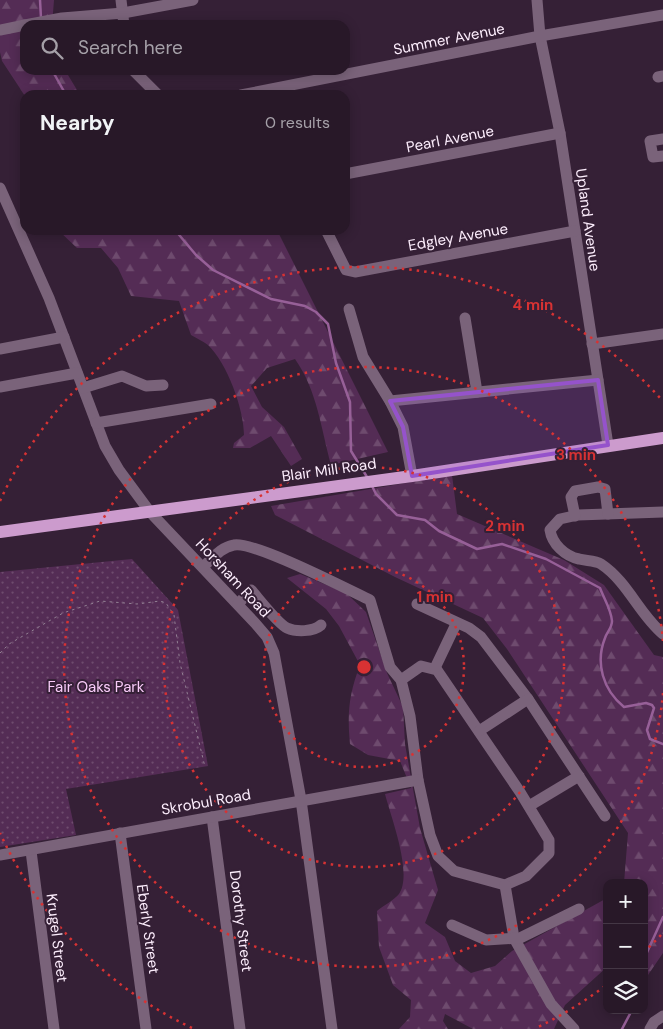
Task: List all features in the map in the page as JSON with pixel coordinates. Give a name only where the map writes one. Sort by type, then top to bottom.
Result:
[{"type":"main road","name":"Blair Mill Road","points":[[0,532],[346,483],[412,476],[663,438]]},
{"type":"street","points":[[120,0],[124,20]]},
{"type":"street","points":[[52,20],[123,13],[193,0]]},
{"type":"street","name":"Upland Avenue","points":[[537,0],[540,36],[560,133],[608,445]]},
{"type":"street","name":"Summer Avenue","points":[[281,90],[540,36],[663,15]]},
{"type":"street","points":[[0,30],[20,26]]},
{"type":"street","points":[[138,75],[153,90]]},
{"type":"street","name":"Pearl Avenue","points":[[350,173],[560,133]]},
{"type":"street","points":[[663,139],[650,141],[653,157],[663,156]]},
{"type":"street","name":"Horsham Road","points":[[0,188],[20,233]]},
{"type":"street","name":"Edgley Avenue","points":[[328,235],[346,270],[355,272],[575,231]]},
{"type":"street","name":"Horsham Road","points":[[21,235],[49,298],[96,424],[119,470],[150,512],[267,637],[274,653],[301,800],[332,1029]]},
{"type":"street","points":[[348,309],[363,358],[390,401],[403,427],[412,476]]},
{"type":"street","points":[[465,318],[477,392]]},
{"type":"street","points":[[592,344],[663,334]]},
{"type":"street","points":[[0,348],[64,337]]},
{"type":"street","points":[[0,387],[77,373]]},
{"type":"street","points":[[83,388],[122,376],[146,386],[164,385]]},
{"type":"street","points":[[390,401],[598,380]]},
{"type":"street","points":[[96,424],[211,404]]},
{"type":"street","points":[[576,516],[571,497],[575,491],[598,487],[605,489],[608,514]]},
{"type":"street","points":[[663,512],[576,516],[560,519],[550,530],[551,538],[569,556],[599,562],[610,570],[652,626],[663,634]]},
{"type":"street","points":[[203,567],[224,548],[241,544],[315,573],[370,600],[390,667],[401,680],[410,716],[418,780],[430,835],[438,856],[454,871],[505,885],[526,876],[549,853],[549,840],[529,806],[446,680],[435,668],[422,666],[401,680]]},
{"type":"street","points":[[238,604],[251,590],[286,628],[306,631],[316,629],[321,625]]},
{"type":"street","points":[[417,604],[456,624],[469,628],[481,637],[528,699],[604,816]]},
{"type":"street","points":[[255,623],[269,609]]},
{"type":"street","points":[[435,668],[456,624]]},
{"type":"street","points":[[479,731],[528,699]]},
{"type":"street","points":[[529,806],[579,776]]},
{"type":"street","name":"Skrobul Road","points":[[0,855],[31,851],[120,833],[418,780]]},
{"type":"street","name":"Dorothy Street","points":[[212,817],[240,1029]]},
{"type":"street","name":"Eberly Street","points":[[120,833],[146,1029]]},
{"type":"street","name":"Krugel Street","points":[[31,851],[54,1029]]},
{"type":"street","points":[[505,885],[514,938],[561,1024],[574,1029]]},
{"type":"street","points":[[452,925],[486,940],[520,938],[579,909]]},
{"type":"street","points":[[650,1029],[654,1022],[663,1016]]},
{"type":"path","points":[[0,653],[9,644],[63,612],[100,600],[137,604],[160,601],[166,603],[174,615],[180,663],[205,766]]},
{"type":"highlighted area","points":[[598,380],[608,445],[412,476],[403,427],[390,401]]},
{"type":"green space","points":[[0,0],[54,0],[52,20],[20,20],[20,75],[68,75],[77,90],[21,90],[2,61],[0,52]]},
{"type":"green space","points":[[63,235],[280,235],[388,452],[331,465],[313,396],[295,359],[267,368],[251,386],[262,407],[284,427],[302,459],[291,466],[271,436],[250,448],[233,448],[234,443],[244,435],[238,400],[228,375],[215,353],[208,345],[191,335],[179,301],[131,296],[118,268],[101,248],[77,248]]},
{"type":"green space","points":[[452,475],[457,514],[564,560],[604,585],[654,655],[663,657],[663,953],[648,975],[648,879],[624,879],[628,833],[507,649],[483,618],[395,577],[275,515],[271,506]]},
{"type":"green space","name":"Fair Oaks Park","points":[[132,559],[178,610],[208,766],[66,789],[76,835],[0,847],[0,572]]},
{"type":"green space","points":[[300,574],[346,593],[366,612],[387,673],[403,707],[405,744],[420,828],[438,890],[425,923],[445,937],[455,961],[471,973],[495,966],[512,951],[603,900],[603,971],[565,1005],[554,1029],[473,1029],[445,1014],[443,1021],[448,1029],[399,1029],[410,1017],[411,1000],[393,985],[379,947],[377,911],[399,894],[403,885],[404,873],[400,845],[385,794],[411,788],[400,761],[368,755],[350,744],[350,704],[353,685],[360,665],[339,626],[326,609],[287,578]]},
{"type":"waterway","points":[[40,0],[41,18]]},
{"type":"waterway","points":[[55,75],[63,90]]},
{"type":"waterway","points":[[179,235],[196,255],[213,270],[271,299],[305,306],[316,312],[328,324],[336,363],[350,402],[351,451],[367,477]]},
{"type":"waterway","points":[[372,486],[376,494],[397,515],[425,520],[439,531],[477,549],[502,544],[546,559],[600,588],[609,608],[612,621],[602,647],[601,657],[601,666],[606,684],[611,693],[624,707],[646,703],[652,705],[654,708],[647,730],[650,739],[663,744]]},
{"type":"waterway","points":[[648,950],[663,917]]},
{"type":"waterway","points":[[622,1029],[630,1014]]}]
